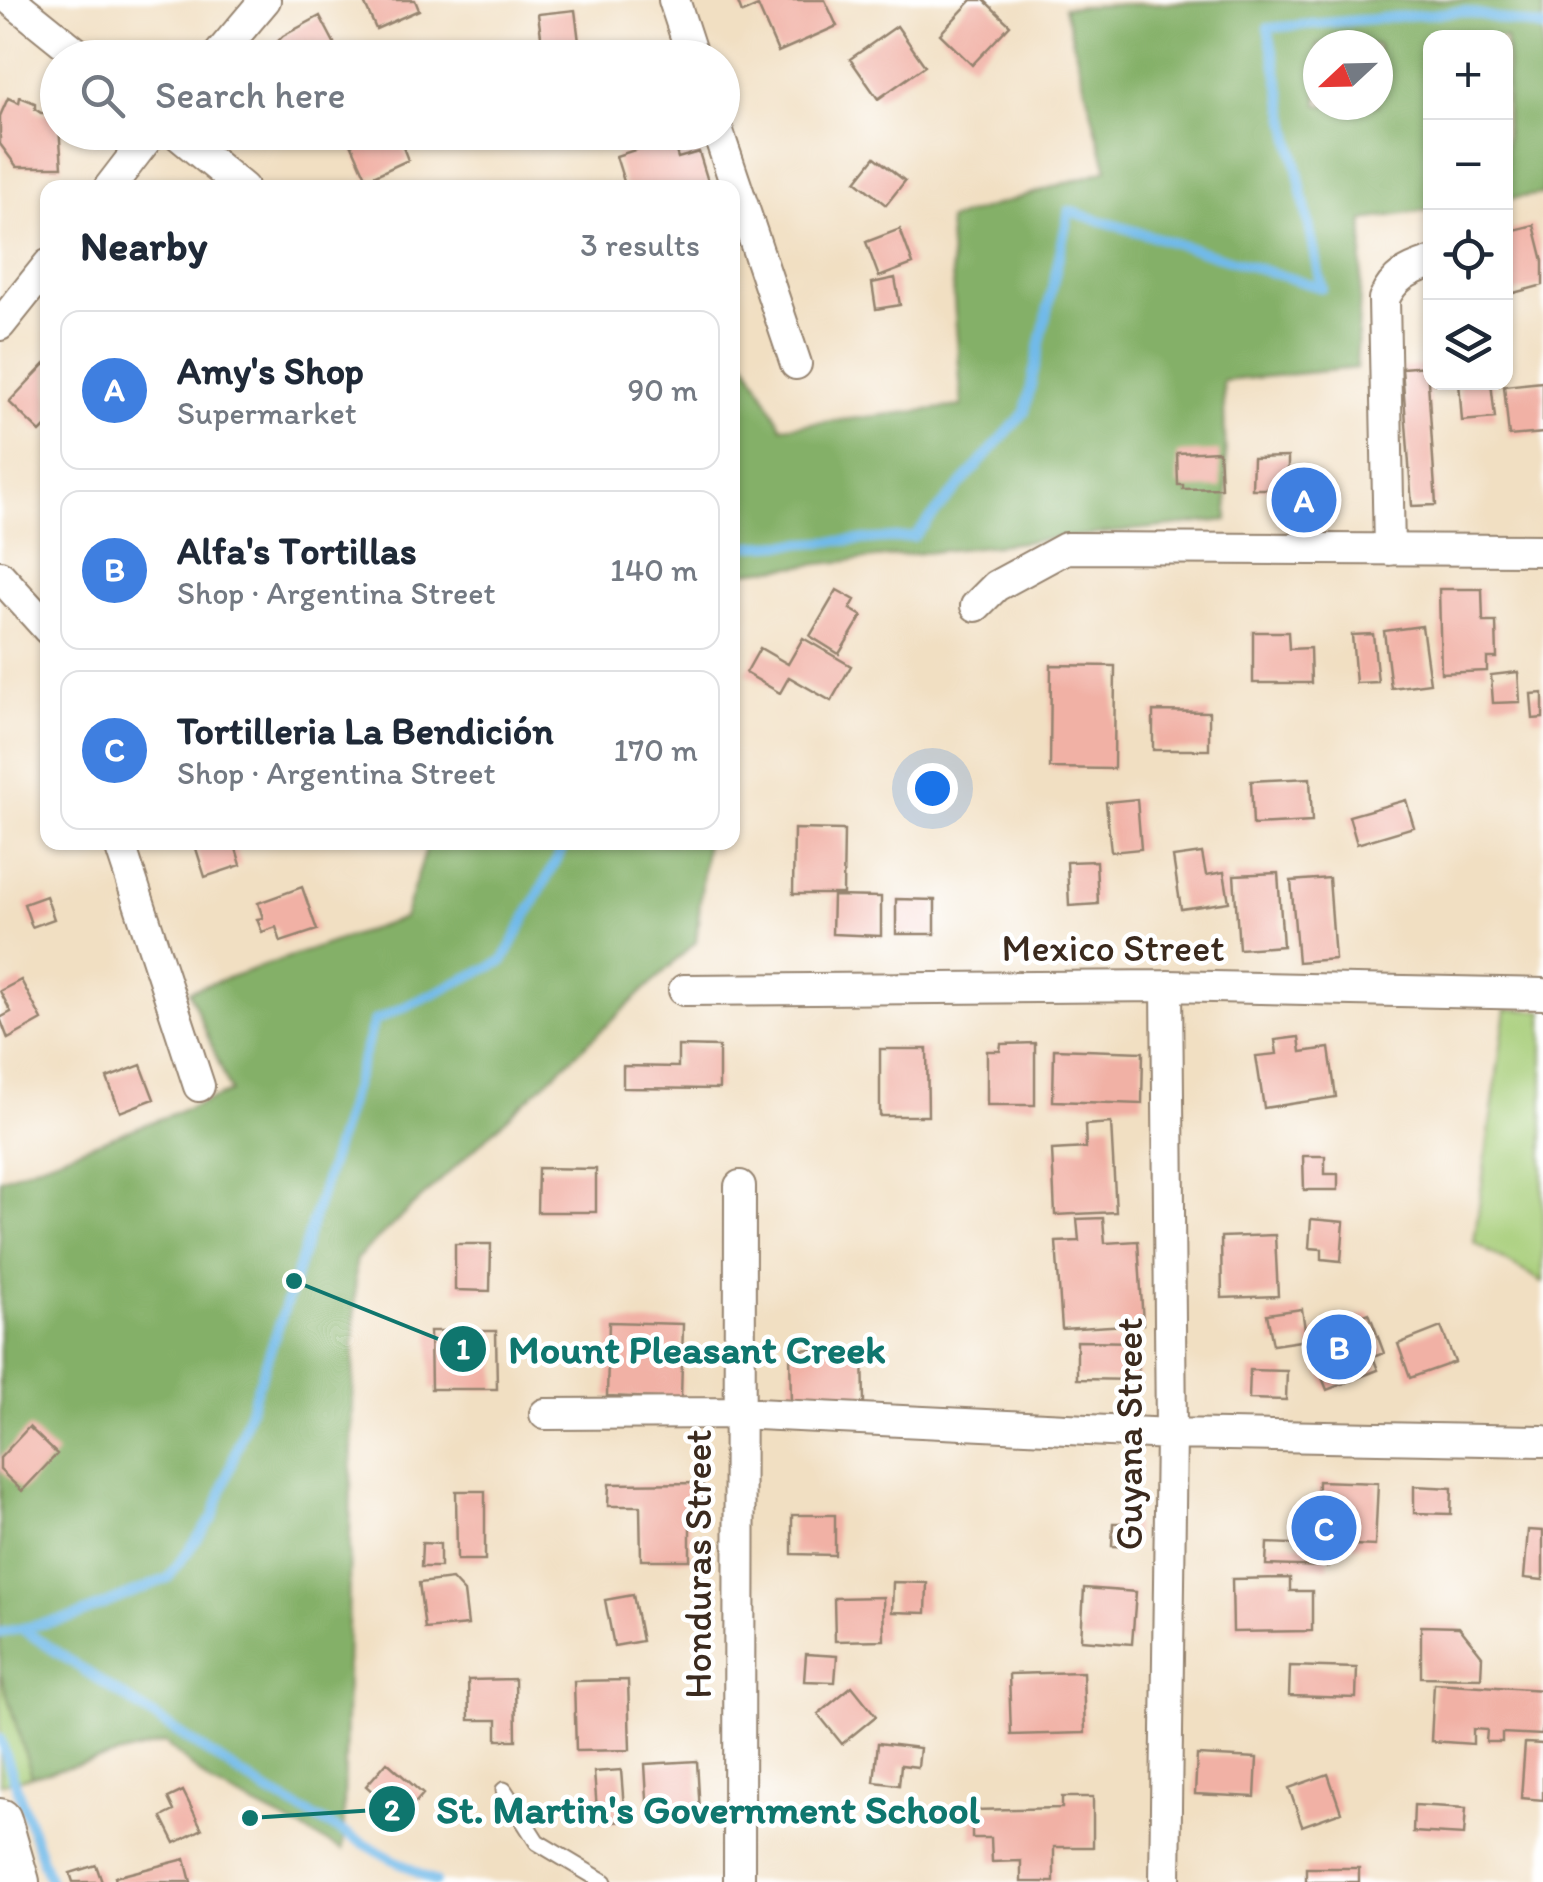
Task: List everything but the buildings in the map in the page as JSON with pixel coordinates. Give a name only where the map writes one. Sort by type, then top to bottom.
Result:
[{"type":"street","points":[[12,0],[61,40]]},
{"type":"street","points":[[232,40],[266,0]]},
{"type":"street","points":[[674,0],[687,40]]},
{"type":"street","points":[[114,180],[138,150]]},
{"type":"street","points":[[197,150],[233,180]]},
{"type":"street","points":[[724,150],[734,180]]},
{"type":"street","points":[[740,197],[796,364]]},
{"type":"street","points":[[1390,550],[1384,299],[1392,282],[1423,264]]},
{"type":"street","points":[[0,325],[40,275]]},
{"type":"street","points":[[976,606],[996,586],[1066,548],[1543,550]]},
{"type":"street","points":[[0,576],[40,619]]},
{"type":"street","points":[[121,850],[200,1086]]},
{"type":"street","name":"Mexico Street","points":[[684,990],[1167,986],[1543,994]]},
{"type":"street","name":"Guyana Street","points":[[1164,1882],[1171,1434],[1167,986]]},
{"type":"street","name":"Honduras Street","points":[[738,1882],[740,1186]]},
{"type":"street","points":[[546,1414],[737,1413],[1171,1434],[1543,1441]]},
{"type":"street","points":[[0,1820],[18,1882]]},
{"type":"lane","points":[[504,1790],[537,1842],[604,1882]]},
{"type":"green space","points":[[1237,0],[1543,0],[1543,194],[1513,198],[1513,30],[1423,30],[1423,211],[1364,220],[1356,368],[1223,381],[1228,520],[740,572],[740,364],[746,361],[782,427],[962,406],[948,220],[1107,170],[1064,7]]},
{"type":"green space","points":[[426,850],[705,850],[696,942],[356,1259],[343,1850],[213,1785],[165,1743],[32,1776],[0,1672],[0,1179],[231,1092],[189,991],[404,918]]},
{"type":"green space","points":[[1506,1009],[1543,1011],[1543,1282],[1474,1243]]},
{"type":"green space","points":[[0,1672],[32,1776],[0,1784]]},
{"type":"waterway","points":[[740,547],[914,537],[1025,412],[1069,211],[1322,288],[1268,28],[1463,11],[1543,28]]},
{"type":"waterway","points":[[0,1633],[74,1617],[168,1578],[213,1517],[294,1281],[374,1021],[503,961],[562,850]]},
{"type":"waterway","points":[[22,1629],[266,1791],[435,1882]]},
{"type":"waterway","points":[[0,1739],[50,1882]]},
{"type":"place","name":"Amy's Shop","points":[[1304,500]]},
{"type":"place","name":"Mount Pleasant Creek","points":[[294,1281]]},
{"type":"place","name":"Alfa's Tortillas","points":[[1339,1347]]},
{"type":"place","name":"Tortilleria La Bendición","points":[[1324,1528]]},
{"type":"place","name":"St. Martin's Government School","points":[[250,1818]]}]
